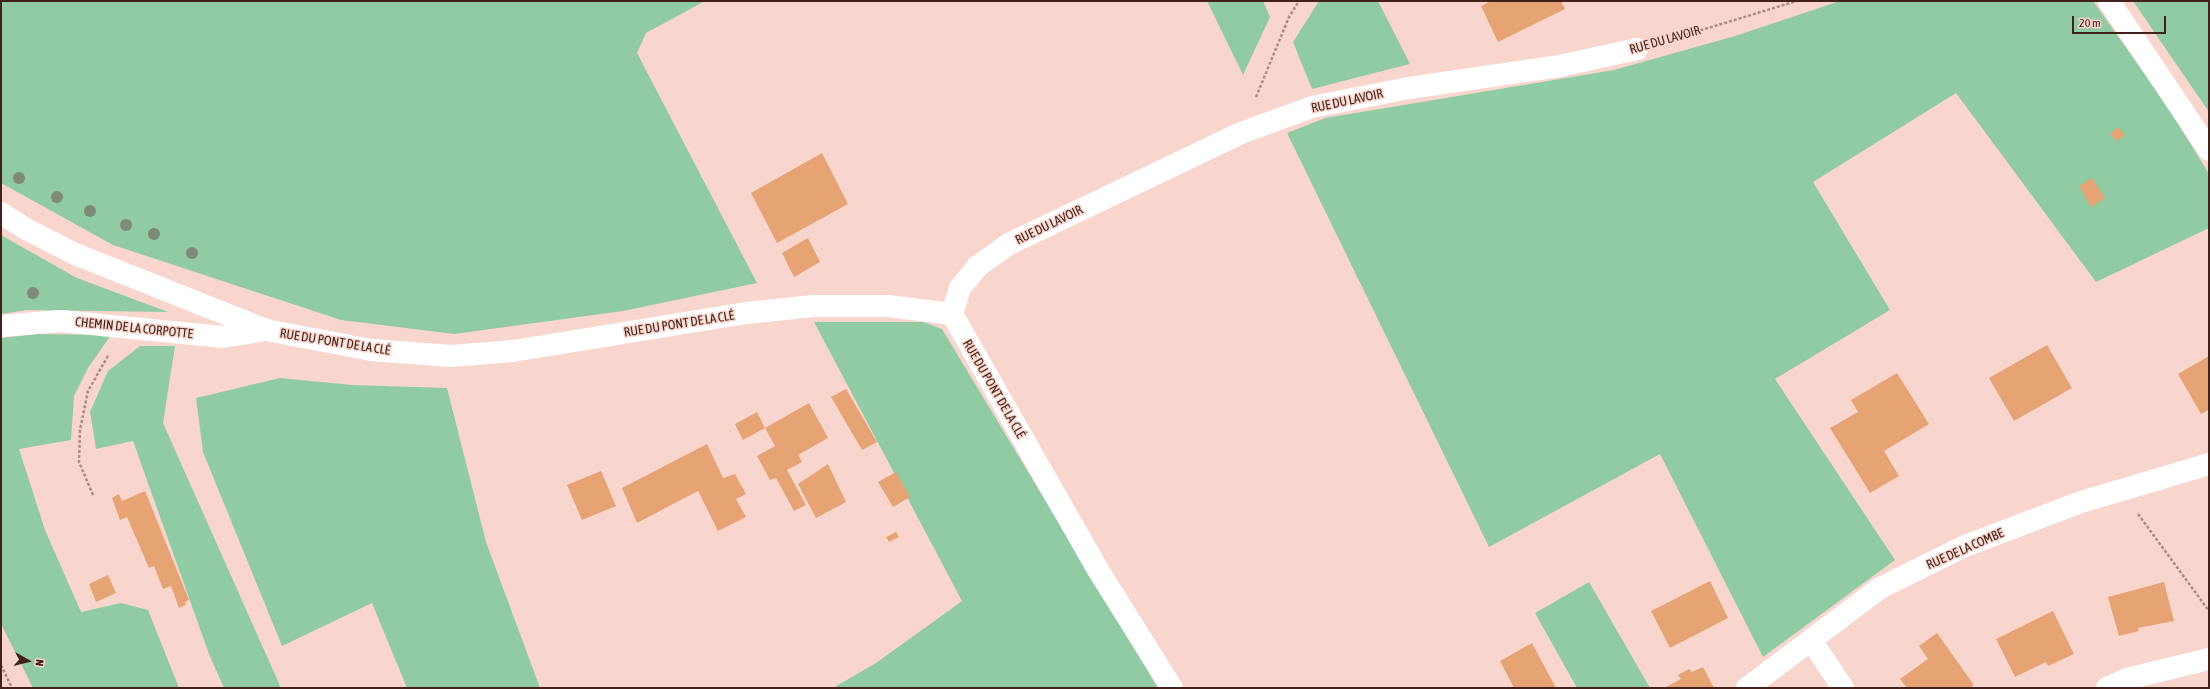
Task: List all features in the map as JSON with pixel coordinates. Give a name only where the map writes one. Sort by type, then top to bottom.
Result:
[{"type":"street","points":[[2109,1],[2209,150]]},
{"type":"street","name":"RUE DU LAVOIR","points":[[952,314],[960,288],[978,266],[1009,244],[1241,133],[1319,106],[1410,88],[1560,66],[1637,49]]},
{"type":"street","name":"RUE DU PONT DE LA CLÉ","points":[[1,213],[26,229],[75,254],[266,330],[371,350],[451,356],[513,352],[746,312],[814,306],[888,306],[952,314],[1098,570],[1172,688]]},
{"type":"street","name":"CHEMIN DE LA CORPOTTE","points":[[1,326],[62,320],[222,337],[266,330]]},
{"type":"street","name":"RUE DE LA COMBE","points":[[1747,688],[1880,588],[1965,546],[2081,502],[2209,464]]},
{"type":"street","points":[[1811,640],[1843,688]]},
{"type":"street","points":[[2107,688],[2127,679],[2209,659]]},
{"type":"path","points":[[1241,133],[1289,18],[1299,1]]},
{"type":"path","name":"RUE DU LAVOIR","points":[[1637,49],[1798,1]]},
{"type":"path","points":[[93,495],[79,462],[80,430],[88,391],[126,326]]},
{"type":"path","points":[[2120,490],[2209,611]]},
{"type":"path","points":[[1,664],[12,688]]},
{"type":"green space","points":[[1,1],[705,1],[646,33],[637,53],[757,283],[623,311],[454,334],[341,320],[113,245],[1,183]]},
{"type":"green space","points":[[1207,1],[1263,1],[1270,17],[1243,75]]},
{"type":"green space","points":[[1319,1],[1378,1],[1410,64],[1312,89],[1293,42]]},
{"type":"green space","points":[[1840,1],[2093,1],[2166,104],[2209,174],[2209,228],[2096,282],[1956,93],[1813,182],[1890,310],[1775,379],[1895,560],[1763,657],[1660,454],[1489,547],[1287,133],[1325,118],[1614,70],[1735,36]]},
{"type":"green space","points":[[2133,1],[2209,1],[2209,112]]},
{"type":"green space","points":[[1,235],[77,278],[168,312],[27,310],[1,314]]},
{"type":"green space","points":[[814,322],[923,322],[942,329],[1158,688],[833,688],[876,663],[962,601]]},
{"type":"green space","points":[[38,334],[111,335],[88,368],[74,396],[71,440],[19,449],[45,530],[81,612],[121,603],[148,610],[179,688],[33,688],[1,624],[1,338]]},
{"type":"green space","points":[[140,346],[175,346],[163,423],[281,688],[224,688],[209,654],[133,441],[96,449],[90,412],[108,371]]},
{"type":"green space","points":[[280,378],[352,385],[447,388],[486,542],[540,688],[407,688],[372,603],[282,646],[203,452],[196,398]]},
{"type":"green space","points":[[1589,582],[1650,688],[1577,688],[1535,613]]},
{"type":"building","points":[[1491,1],[1561,1],[1565,9],[1498,42],[1481,6]]},
{"type":"building","points":[[2118,127],[2125,135],[2117,141],[2110,134]]},
{"type":"building","points":[[822,153],[848,204],[777,243],[751,193]]},
{"type":"building","points":[[2092,178],[2105,198],[2091,207],[2079,186]]},
{"type":"building","points":[[808,238],[820,262],[794,277],[782,253]]},
{"type":"building","points":[[2047,345],[2072,388],[2014,421],[1989,378]]},
{"type":"building","points":[[2209,356],[2209,410],[2201,414],[2178,374]]},
{"type":"building","points":[[1897,373],[1929,424],[1884,451],[1899,476],[1870,493],[1830,428],[1858,412],[1851,400]]},
{"type":"building","points":[[846,389],[877,442],[862,450],[831,397]]},
{"type":"building","points":[[809,403],[828,438],[798,455],[802,462],[787,470],[806,505],[794,511],[776,478],[770,480],[757,456],[775,446],[765,428]]},
{"type":"building","points":[[757,412],[765,428],[743,440],[735,424]]},
{"type":"building","points":[[707,444],[723,478],[735,474],[746,494],[736,499],[746,517],[718,531],[698,491],[637,523],[622,488]]},
{"type":"building","points":[[828,464],[846,502],[816,518],[798,484]]},
{"type":"building","points":[[601,471],[616,506],[582,520],[567,485]]},
{"type":"building","points":[[896,472],[910,497],[893,507],[878,482]]},
{"type":"building","points":[[145,491],[189,600],[185,602],[186,605],[179,608],[171,586],[163,589],[154,566],[149,568],[127,517],[120,520],[112,498],[119,494],[122,501]]},
{"type":"building","points":[[896,532],[899,537],[889,542],[886,537]]},
{"type":"building","points":[[108,575],[116,593],[96,602],[89,584]]},
{"type":"building","points":[[1710,581],[1728,618],[1670,648],[1651,611]]},
{"type":"building","points":[[2164,582],[2174,621],[2138,628],[2139,631],[2119,636],[2108,597]]},
{"type":"building","points":[[2053,611],[2074,654],[2048,666],[2046,662],[2015,677],[1996,639]]},
{"type":"building","points":[[1937,633],[1974,685],[1969,688],[1907,688],[1900,679],[1928,659],[1919,646]]},
{"type":"building","points":[[1532,643],[1556,688],[1514,688],[1500,661]]},
{"type":"building","points":[[1703,667],[1714,688],[1664,688],[1681,679],[1678,675],[1689,669],[1692,672]]}]
